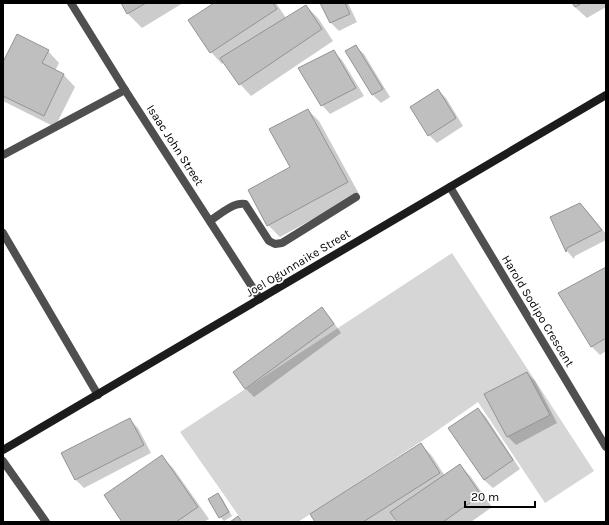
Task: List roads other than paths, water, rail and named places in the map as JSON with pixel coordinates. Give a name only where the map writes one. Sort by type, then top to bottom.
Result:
[{"type":"street","name":"Isaac John Street","points":[[70,3],[260,299]]},
{"type":"street","points":[[3,155],[125,90]]},
{"type":"street","name":"Joel Ogunnaike Street","points":[[3,450],[606,96]]},
{"type":"street","name":"Harold Sodipo Crescent","points":[[450,187],[606,447]]},
{"type":"street","points":[[210,222],[239,203],[245,204],[269,242],[275,244],[282,243],[356,197]]},
{"type":"street","points":[[3,233],[98,395]]},
{"type":"street","points":[[3,461],[46,522]]}]
